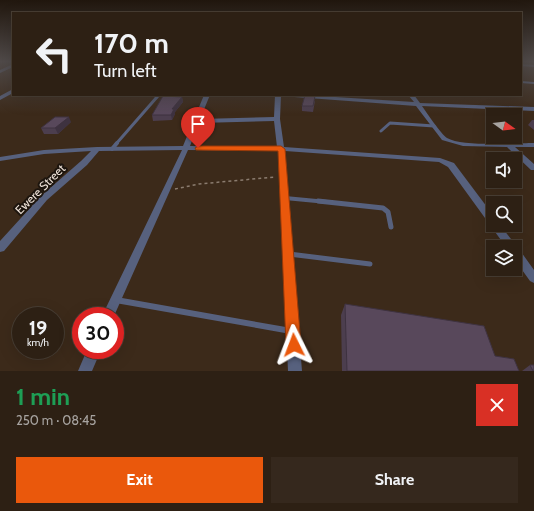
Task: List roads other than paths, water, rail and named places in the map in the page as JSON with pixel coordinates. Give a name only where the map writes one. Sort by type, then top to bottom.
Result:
[{"type":"street","points":[[522,82],[534,83]]},
{"type":"street","points":[[0,98],[12,92]]},
{"type":"street","points":[[112,307],[186,148],[207,96]]},
{"type":"street","points":[[280,96],[277,119],[281,149],[295,371]]},
{"type":"street","points":[[295,96],[418,104],[534,109]]},
{"type":"street","points":[[412,96],[444,139],[450,142],[464,144],[534,145]]},
{"type":"street","points":[[197,120],[277,119]]},
{"type":"street","points":[[508,145],[534,168]]},
{"type":"street","points":[[0,159],[44,152],[97,149],[186,148],[281,149],[446,161],[451,165],[486,212]]},
{"type":"street","name":"Ewere Street","points":[[0,248],[44,198],[84,163],[97,149]]},
{"type":"street","points":[[522,262],[534,278]]},
{"type":"street","points":[[85,371],[90,359]]},
{"type":"lane","points":[[112,149],[158,96]]},
{"type":"lane","points":[[381,131],[389,124],[434,126]]},
{"type":"lane","points":[[284,198],[384,208],[388,212],[391,227]]},
{"type":"lane","points":[[288,254],[370,264]]},
{"type":"lane","points":[[115,300],[293,332]]}]
